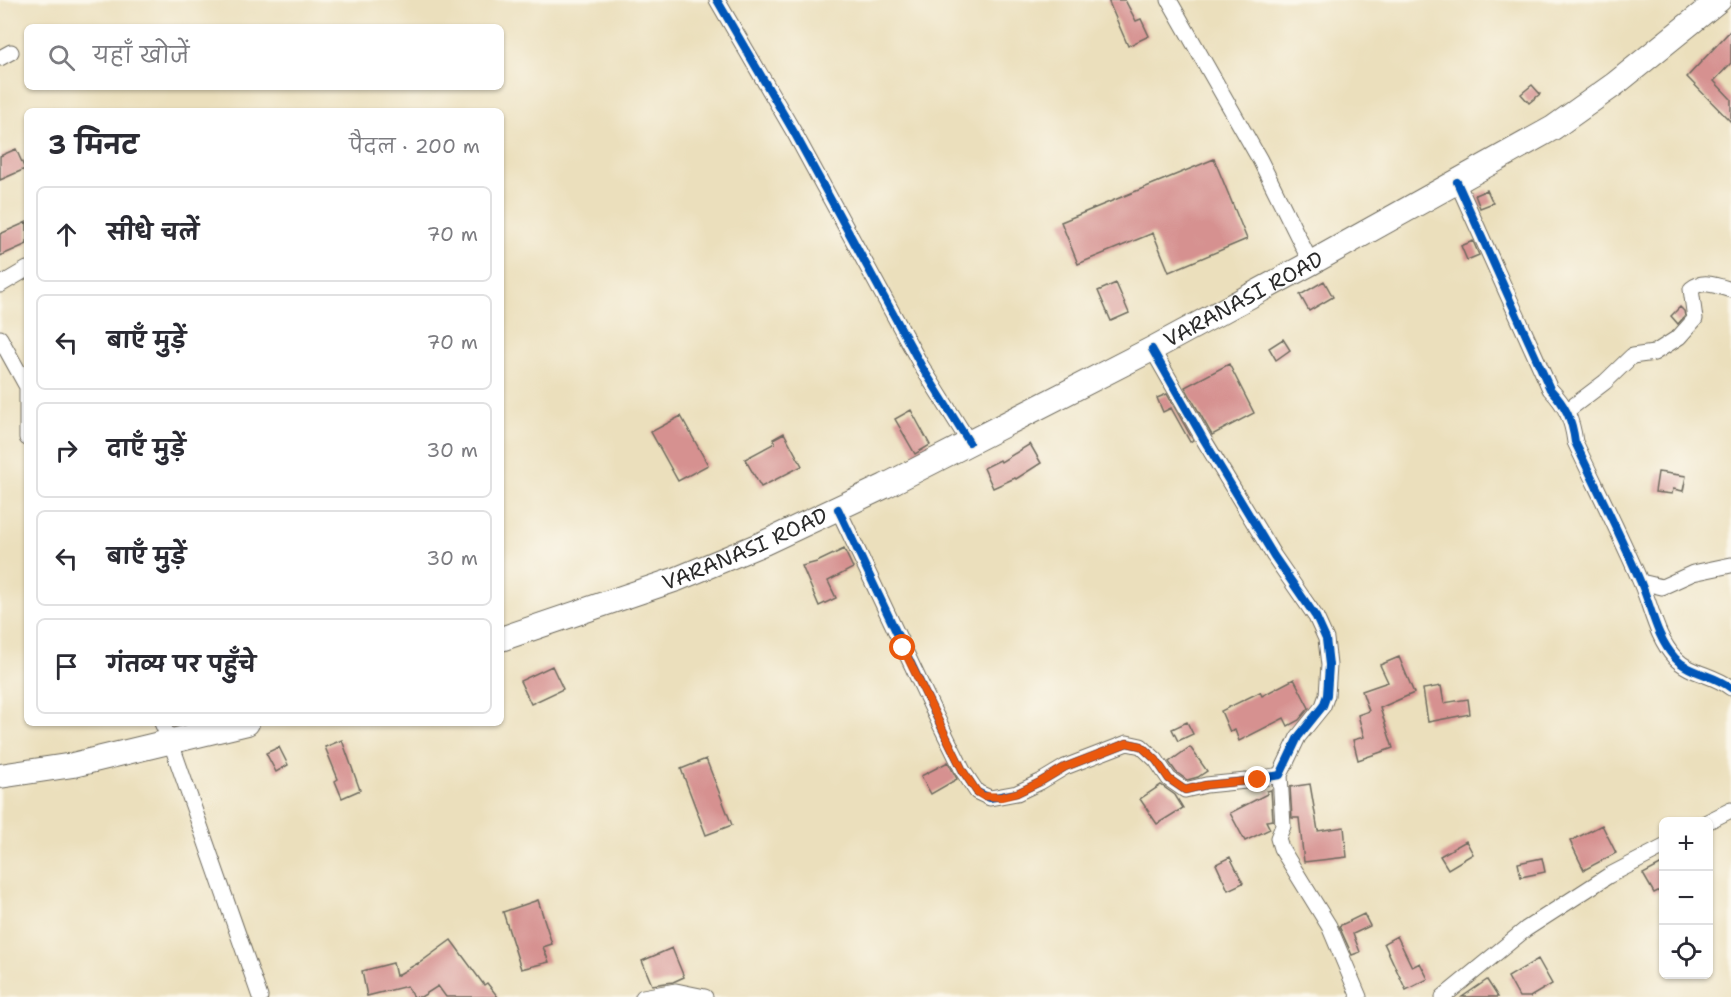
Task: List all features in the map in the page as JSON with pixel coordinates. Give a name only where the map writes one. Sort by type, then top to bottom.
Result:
[{"type":"highway","name":"VARANASI ROAD","points":[[504,638],[677,579],[764,543],[1152,349],[1457,182],[1574,114],[1672,40],[1719,0]]},
{"type":"highway","points":[[0,776],[73,765],[166,733],[222,726]]},
{"type":"street","points":[[717,0],[795,134],[922,367],[969,442]]},
{"type":"street","points":[[1169,0],[1260,160],[1311,263]]},
{"type":"street","points":[[1457,182],[1550,389],[1568,410],[1573,423],[1575,442],[1641,582],[1658,631],[1675,658],[1690,669],[1714,677],[1731,688]]},
{"type":"street","points":[[0,285],[24,271]]},
{"type":"street","points":[[1568,410],[1605,382],[1632,356],[1654,353],[1679,337],[1695,319],[1690,289],[1696,285],[1711,284],[1731,290]]},
{"type":"street","points":[[0,338],[24,382]]},
{"type":"street","points":[[1152,349],[1274,556],[1316,617],[1326,639],[1329,665],[1327,694],[1323,706],[1298,737],[1280,775],[1282,826],[1278,838],[1281,848],[1329,926],[1359,997]]},
{"type":"street","points":[[838,508],[958,762],[977,792],[983,796],[1001,797],[1017,793],[1065,767],[1127,743],[1141,746],[1156,760],[1169,779],[1185,790],[1280,775]]},
{"type":"street","points":[[1641,582],[1662,586],[1693,573],[1731,565]]},
{"type":"street","points":[[166,733],[259,996]]},
{"type":"street","points":[[1713,819],[1731,810]]},
{"type":"street","points":[[1443,997],[1526,929],[1608,876],[1659,850]]},
{"type":"street","points":[[643,997],[676,991],[705,997]]},
{"type":"building","points":[[1108,0],[1125,0],[1136,21],[1141,19],[1149,36],[1128,46]]},
{"type":"building","points":[[1731,30],[1731,63],[1714,81],[1731,99],[1731,122],[1687,77]]},
{"type":"building","points":[[1532,85],[1540,94],[1529,103],[1521,94]]},
{"type":"building","points":[[16,149],[24,169],[0,180],[0,156]]},
{"type":"building","points":[[1214,159],[1247,239],[1169,272],[1153,233],[1078,264],[1061,222]]},
{"type":"building","points":[[1487,190],[1493,203],[1480,208],[1475,195]]},
{"type":"building","points":[[24,223],[24,245],[0,256],[0,234]]},
{"type":"building","points":[[1473,241],[1479,255],[1467,260],[1461,246]]},
{"type":"building","points":[[1324,281],[1333,297],[1309,311],[1300,295]]},
{"type":"building","points":[[1116,283],[1129,313],[1111,321],[1098,291]]},
{"type":"building","points":[[1680,307],[1685,316],[1678,324],[1671,316]]},
{"type":"building","points":[[1283,339],[1290,350],[1276,360],[1269,348]]},
{"type":"building","points":[[1229,364],[1254,413],[1212,435],[1185,387]]},
{"type":"building","points":[[1167,394],[1193,440],[1190,442],[1171,408],[1163,412],[1157,398]]},
{"type":"building","points":[[911,410],[930,445],[915,454],[895,419]]},
{"type":"building","points":[[681,416],[708,465],[678,481],[651,432]]},
{"type":"building","points":[[784,433],[802,466],[761,487],[745,459],[775,443],[773,439]]},
{"type":"building","points":[[1030,444],[1041,463],[1016,479],[993,488],[984,468],[1000,460],[1001,462]]},
{"type":"building","points":[[1658,472],[1686,476],[1683,491],[1673,489],[1672,494],[1655,492]]},
{"type":"building","points":[[844,549],[853,568],[828,581],[836,598],[819,606],[802,566],[817,562]]},
{"type":"building","points":[[1399,657],[1414,693],[1380,708],[1393,748],[1358,760],[1353,740],[1364,737],[1358,715],[1369,711],[1362,691],[1388,682],[1380,665]]},
{"type":"building","points":[[552,666],[563,689],[531,704],[520,681]]},
{"type":"building","points":[[1294,679],[1309,708],[1299,720],[1288,726],[1284,718],[1239,741],[1235,730],[1230,732],[1221,711],[1260,692],[1262,696]]},
{"type":"building","points":[[1441,686],[1444,703],[1468,699],[1470,714],[1428,722],[1423,689]]},
{"type":"building","points":[[1187,722],[1193,734],[1178,741],[1172,729]]},
{"type":"building","points":[[342,740],[360,790],[342,798],[335,781],[338,779],[325,747]]},
{"type":"building","points":[[279,747],[288,765],[276,772],[266,753]]},
{"type":"building","points":[[1190,747],[1207,771],[1187,780],[1176,772],[1169,762]]},
{"type":"building","points":[[706,759],[732,825],[706,835],[681,769]]},
{"type":"building","points":[[948,762],[957,779],[931,794],[921,776]]},
{"type":"building","points":[[1310,784],[1318,831],[1344,827],[1347,857],[1304,862],[1299,818],[1292,818],[1290,787]]},
{"type":"building","points":[[1161,785],[1175,795],[1183,808],[1157,824],[1140,799]]},
{"type":"building","points":[[1271,790],[1273,820],[1266,821],[1270,829],[1245,841],[1230,813]]},
{"type":"building","points":[[1602,825],[1616,853],[1584,870],[1570,841]]},
{"type":"building","points":[[1466,841],[1473,854],[1448,869],[1440,856]]},
{"type":"building","points":[[1230,857],[1243,883],[1228,890],[1216,864]]},
{"type":"building","points":[[1542,858],[1545,872],[1521,877],[1518,863]]},
{"type":"building","points":[[1659,866],[1659,890],[1654,893],[1643,874]]},
{"type":"building","points":[[538,900],[552,944],[543,947],[549,962],[521,969],[503,912]]},
{"type":"building","points":[[1364,914],[1370,926],[1353,934],[1360,952],[1352,955],[1339,926]]},
{"type":"building","points":[[1397,936],[1412,967],[1420,963],[1428,979],[1406,990],[1384,943]]},
{"type":"building","points":[[451,940],[484,985],[487,983],[498,997],[446,997],[438,986],[421,997],[414,997],[407,986],[367,996],[362,971],[393,963],[396,976],[418,964]]},
{"type":"building","points":[[672,948],[684,977],[673,982],[652,985],[642,961]]},
{"type":"building","points":[[1538,959],[1552,984],[1530,997],[1519,997],[1508,977]]},
{"type":"building","points":[[1487,980],[1498,997],[1462,997]]},
{"type":"cycle path","points":[[717,0],[795,134],[922,367],[969,442]]},
{"type":"cycle path","points":[[1457,182],[1550,389],[1567,413],[1575,442],[1633,565],[1663,641],[1681,663],[1731,688]]},
{"type":"cycle path","points":[[838,509],[935,714],[963,771],[977,792],[990,798],[1017,793],[1065,767],[1127,743],[1141,746],[1156,760],[1169,779],[1185,790],[1280,775],[1298,737],[1323,706],[1327,695],[1329,665],[1326,639],[1316,617],[1274,556],[1152,349]]},
{"type":"route","points":[[903,648],[963,771],[977,792],[983,796],[990,798],[1017,793],[1030,788],[1056,771],[1127,743],[1141,746],[1156,760],[1169,779],[1185,790],[1220,783],[1258,780]]}]
